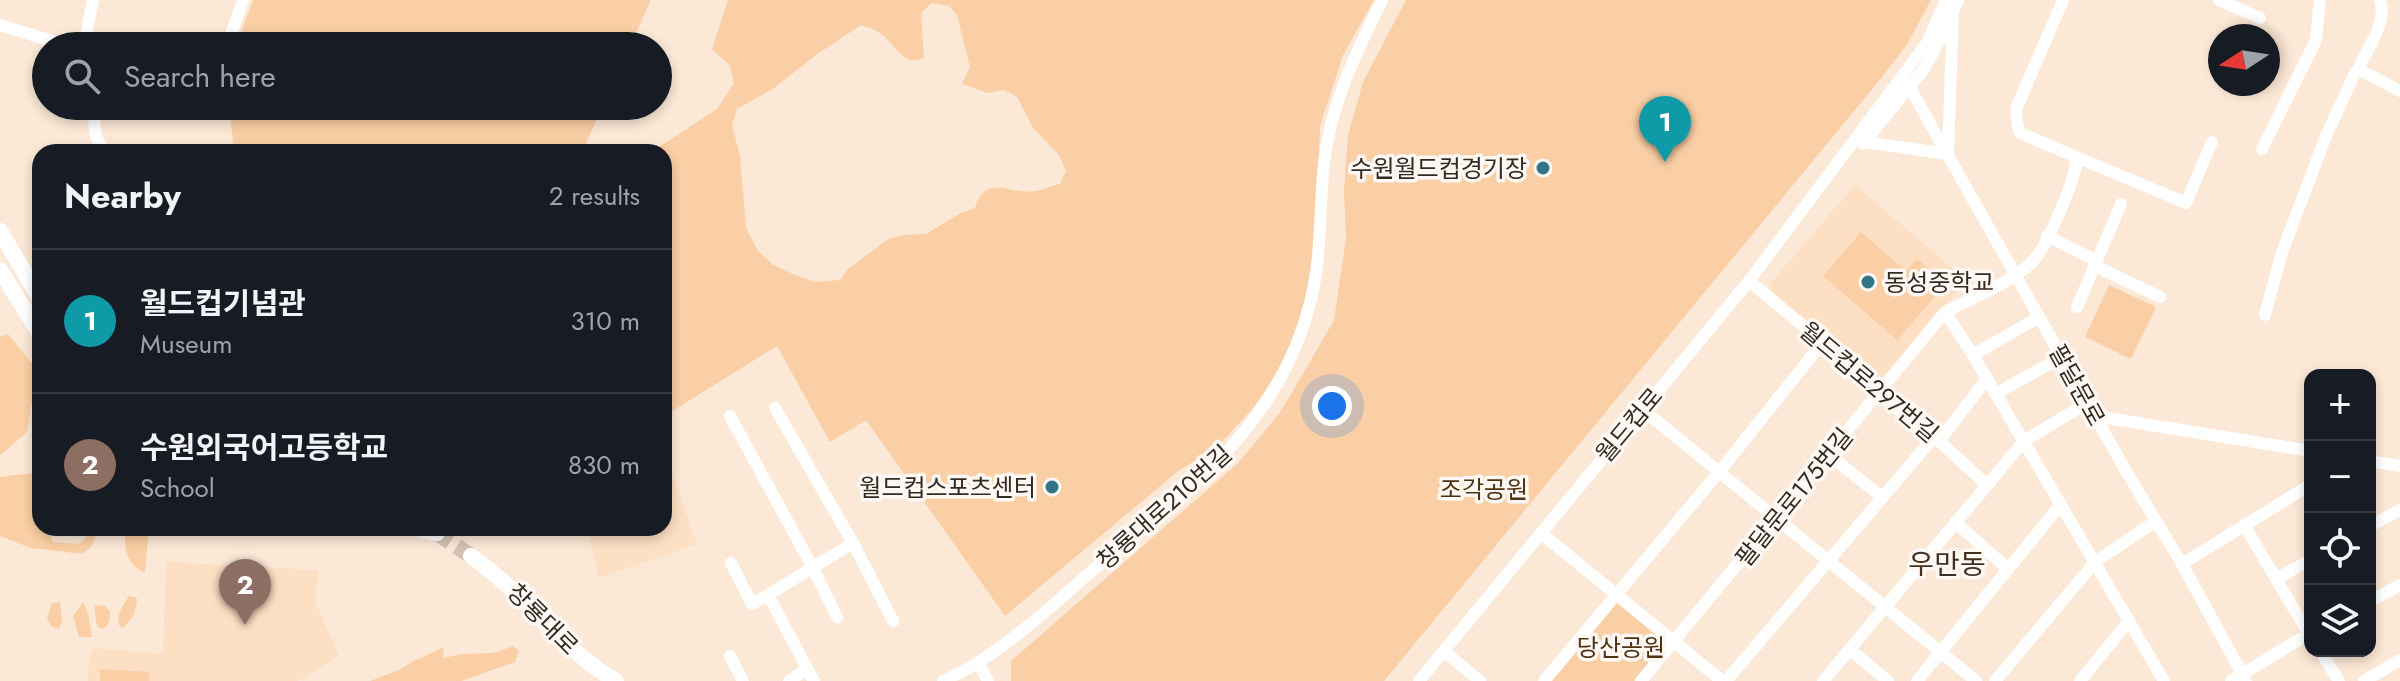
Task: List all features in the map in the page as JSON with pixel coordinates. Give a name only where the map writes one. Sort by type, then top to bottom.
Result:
[{"type":"main road","points":[[0,231],[32,285]]},
{"type":"main road","points":[[0,270],[32,321]]},
{"type":"main road","name":"창룡대로","points":[[471,556],[508,584],[579,656],[616,681]]},
{"type":"street","points":[[87,32],[93,0]]},
{"type":"street","points":[[232,32],[243,0]]},
{"type":"street","name":"창룡대로210번길","points":[[943,681],[978,663],[1020,632],[1191,488],[1247,430],[1271,396],[1298,341],[1314,289],[1324,163],[1336,104],[1350,65],[1382,0]]},
{"type":"street","points":[[2063,0],[2016,109],[2020,133],[2186,203],[2212,142]]},
{"type":"street","points":[[2219,0],[2260,18]]},
{"type":"street","points":[[2262,149],[2316,40],[2320,0]]},
{"type":"street","points":[[2265,315],[2281,255],[2326,136],[2378,27],[2382,6],[2380,0]]},
{"type":"street","points":[[1865,142],[1948,154],[1952,4]]},
{"type":"street","name":"월드컵로","points":[[1419,681],[1749,281],[1836,167],[1936,49],[1952,4]]},
{"type":"street","points":[[0,25],[32,35]]},
{"type":"street","points":[[2358,69],[2400,91]]},
{"type":"street","name":"월드컵로","points":[[1836,167],[1865,142],[1906,83]]},
{"type":"street","name":"팔달문로","points":[[1906,83],[2182,564],[2240,679]]},
{"type":"street","points":[[94,120],[100,144]]},
{"type":"street","name":"팔달문로175번길","points":[[1641,681],[1945,312],[2015,275],[2034,261],[2073,177],[2076,166],[2074,156]]},
{"type":"street","points":[[2077,307],[2121,204]]},
{"type":"street","points":[[2047,236],[2160,297]]},
{"type":"street","name":"월드컵로297번길","points":[[1749,281],[1987,485]]},
{"type":"street","points":[[1945,312],[2164,681]]},
{"type":"street","points":[[1973,355],[2039,317]]},
{"type":"street","points":[[1544,681],[1823,342]]},
{"type":"street","points":[[1995,394],[2062,357]]},
{"type":"street","points":[[1541,533],[1724,681],[1987,379]]},
{"type":"street","points":[[1823,681],[2024,441],[2087,403]]},
{"type":"street","points":[[775,408],[853,543],[893,621]]},
{"type":"street","points":[[1642,409],[1976,681]]},
{"type":"street","points":[[730,416],[837,617]]},
{"type":"street","points":[[2095,416],[2304,450]]},
{"type":"street","points":[[1829,455],[1882,497]]},
{"type":"street","points":[[2376,462],[2400,466]]},
{"type":"street","points":[[2182,564],[2304,489]]},
{"type":"street","points":[[1917,681],[2061,504]]},
{"type":"street","points":[[2376,523],[2400,510]]},
{"type":"street","points":[[1995,681],[2095,562],[2156,521]]},
{"type":"street","points":[[1955,522],[2008,569]]},
{"type":"street","points":[[2244,525],[2304,626]]},
{"type":"street","points":[[731,563],[752,604],[853,543]]},
{"type":"street","points":[[2276,579],[2304,563]]},
{"type":"street","points":[[2376,598],[2400,585]]},
{"type":"street","points":[[768,595],[814,681]]},
{"type":"street","points":[[2080,681],[2129,621]]},
{"type":"street","points":[[2240,679],[2304,637]]},
{"type":"street","points":[[1849,649],[1888,681]]},
{"type":"street","points":[[1444,651],[1480,681]]},
{"type":"street","points":[[730,656],[743,681]]},
{"type":"street","points":[[2324,657],[2339,681]]},
{"type":"street","points":[[2364,681],[2400,660]]},
{"type":"street","points":[[978,663],[988,681]]},
{"type":"street","points":[[789,681],[807,669]]},
{"type":"shaded area","name":"동성중학교","points":[[1855,185],[1966,280],[1878,382],[1772,293],[1770,284]]},
{"type":"shaded area","points":[[672,474],[697,544],[599,578],[589,536],[672,536]]},
{"type":"shaded area","points":[[166,562],[318,570],[315,602],[339,656],[298,681],[88,681],[89,656],[95,648],[163,654]]},
{"type":"green space","points":[[253,0],[651,0],[636,32],[241,32]]},
{"type":"green space","points":[[728,0],[1374,0],[1343,55],[1320,126],[1315,253],[1308,299],[1284,363],[1254,407],[1218,446],[1177,472],[1005,616],[866,420],[830,442],[777,346],[672,411],[672,144],[664,144],[718,108],[734,83],[730,66],[712,49]],"holes":[[[932,3],[949,6],[957,15],[970,67],[962,84],[988,93],[1004,90],[1017,97],[1033,128],[1059,155],[1066,171],[1060,184],[1026,192],[992,188],[980,197],[975,208],[926,234],[888,239],[848,269],[840,280],[814,282],[772,264],[758,251],[746,228],[740,156],[732,125],[737,109],[774,88],[861,25],[880,33],[905,57],[917,60],[924,58],[921,13]]]},
{"type":"green space","name":"조각공원","points":[[1406,0],[1931,0],[1906,46],[1882,77],[1384,681],[1011,681],[1011,661],[1238,463],[1279,414],[1300,379],[1334,320],[1346,238],[1344,191],[1348,135],[1363,82]]},
{"type":"green space","points":[[231,120],[597,120],[586,144],[233,144]]},
{"type":"green space","points":[[1861,232],[1906,271],[1917,259],[1946,284],[1897,340],[1823,276]]},
{"type":"green space","points":[[2109,285],[2156,307],[2131,359],[2085,337]]},
{"type":"green space","points":[[8,334],[32,363],[32,400],[27,432],[0,455],[0,337]]},
{"type":"green space","points":[[32,473],[32,536],[51,536],[53,542],[79,544],[87,536],[96,536],[91,547],[82,554],[31,548],[0,536],[0,477]]},
{"type":"green space","points":[[125,536],[148,536],[145,572],[130,560]]},
{"type":"green space","points":[[129,596],[137,598],[135,610],[127,624],[120,627],[119,615]]},
{"type":"green space","name":"당산공원","points":[[1618,601],[1666,642],[1634,681],[1552,681]]},
{"type":"green space","points":[[60,602],[62,622],[59,629],[51,626],[47,618],[52,603]]},
{"type":"green space","points":[[83,602],[92,637],[79,637],[73,616]]},
{"type":"green space","points":[[94,605],[105,606],[110,611],[108,624],[102,629],[97,626]]},
{"type":"green space","points":[[513,646],[519,651],[515,662],[461,681],[370,681],[444,647],[443,658],[494,652]]},
{"type":"green space","points":[[100,669],[149,672],[149,681],[100,681]]},
{"type":"tunnel","points":[[441,536],[471,556]]},
{"type":"place","name":"월드컵기념관","points":[[1665,162]]},
{"type":"place","name":"수원월드컵경기장","points":[[1543,168]]},
{"type":"place","name":"동성중학교","points":[[1868,282]]},
{"type":"place","name":"월드컵스포츠센터","points":[[1052,487]]},
{"type":"place","name":"수원외국어고등학교","points":[[245,625]]},
{"type":"district","name":"우만동","points":[[1947,564]]}]
